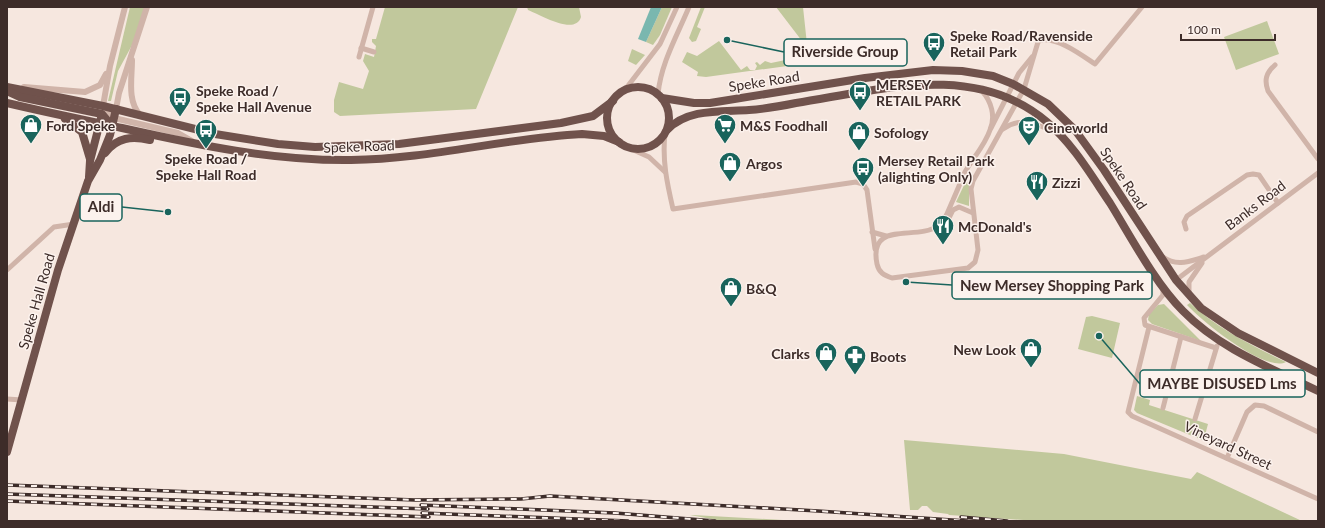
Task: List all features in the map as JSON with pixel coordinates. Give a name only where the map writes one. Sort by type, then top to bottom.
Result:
[{"type":"highway","name":"Speke Road","points":[[660,96],[694,103],[710,103],[865,78],[933,70],[962,71],[993,76],[1013,84],[1048,104],[1075,130],[1104,170],[1176,280],[1201,308],[1238,333],[1318,373]]},
{"type":"highway","name":"Speke Road","points":[[666,132],[680,119],[701,114],[768,108],[914,84],[943,84],[980,89],[1007,98],[1047,121],[1073,148],[1163,287],[1183,311],[1217,345],[1318,391]]},
{"type":"highway","points":[[7,86],[103,110],[113,122]]},
{"type":"highway","points":[[641,87],[660,96],[669,113],[666,132],[659,142],[650,147],[639,149],[629,148],[619,142],[609,127],[607,118],[613,101],[624,91],[641,87]]},
{"type":"highway","points":[[7,91],[20,97],[103,110]]},
{"type":"highway","name":"Speke Road","points":[[103,110],[116,109],[215,134],[278,144],[342,147],[394,145],[576,121],[592,116],[613,101]]},
{"type":"highway","name":"Speke Road","points":[[7,103],[100,124],[113,122],[200,146],[302,159],[353,160],[395,158],[574,134],[604,136],[619,142]]},
{"type":"highway","name":"Speke Hall Road","points":[[7,452],[58,270],[88,181],[100,160],[116,109]]},
{"type":"highway","name":"Speke Hall Road","points":[[88,181],[90,161],[103,110]]},
{"type":"highway","points":[[57,115],[68,120],[82,132],[90,161]]},
{"type":"highway","points":[[100,160],[112,145],[126,138],[200,146]]},
{"type":"highway","points":[[394,145],[395,158]]},
{"type":"highway","points":[[1163,287],[1176,280]]},
{"type":"street","points":[[103,110],[110,66],[125,7]]},
{"type":"street","points":[[116,109],[119,93],[147,7]]},
{"type":"street","points":[[359,57],[373,7]]},
{"type":"street","points":[[624,91],[660,44],[677,7]]},
{"type":"street","points":[[660,96],[660,78],[665,60],[675,43],[689,7]]},
{"type":"street","points":[[666,132],[664,146],[665,172],[673,209],[856,182],[863,184],[867,190],[876,254],[880,271],[884,276],[892,278],[968,268],[975,262],[978,250],[973,213],[971,189],[972,181],[1024,89],[1038,42],[1045,40],[1072,50],[1095,64],[1142,7]]},
{"type":"street","points":[[361,48],[374,52]]},
{"type":"street","points":[[132,52],[132,101],[135,110],[140,115]]},
{"type":"street","points":[[872,232],[886,236],[929,230],[938,226],[944,219],[965,172],[991,130],[1019,73],[1034,55]]},
{"type":"street","points":[[1275,65],[1269,70],[1266,77],[1265,84],[1268,91],[1318,159]]},
{"type":"street","points":[[7,86],[86,92],[100,85],[110,66]]},
{"type":"street","points":[[1001,79],[1010,79],[1019,73]]},
{"type":"street","points":[[980,89],[988,97],[992,106],[991,130]]},
{"type":"street","points":[[1000,131],[1011,123],[1022,122],[1040,126],[1059,134]]},
{"type":"street","points":[[629,148],[649,157],[665,172]]},
{"type":"street","name":"Banks Road","points":[[1176,280],[1318,173]]},
{"type":"street","points":[[1186,229],[1184,222],[1188,216],[1247,175],[1259,175],[1278,203]]},
{"type":"street","points":[[944,219],[949,218],[953,210],[959,207],[973,213]]},
{"type":"street","points":[[7,270],[54,227],[74,224]]},
{"type":"street","points":[[876,254],[877,245],[886,236]]},
{"type":"street","name":"Banks Road","points":[[1159,254],[1168,260],[1182,264],[1207,256]]},
{"type":"street","name":"Banks Road","points":[[1189,294],[1189,282],[1207,256]]},
{"type":"street","points":[[1149,327],[1145,325],[1144,318],[1163,295],[1163,287]]},
{"type":"street","name":"Speke Road","points":[[1149,327],[1182,337],[1217,345]]},
{"type":"street","name":"Vineyard Street","points":[[1149,327],[1128,412],[1132,416],[1318,499]]},
{"type":"street","points":[[1163,408],[1182,337]]},
{"type":"street","points":[[1195,418],[1217,345]]},
{"type":"street","points":[[7,399],[22,400]]},
{"type":"street","points":[[1227,458],[1247,412],[1255,405],[1264,406],[1318,432]]},
{"type":"green space","points":[[130,7],[147,7],[137,36],[118,71],[111,101],[108,101]]},
{"type":"green space","points":[[385,7],[518,7],[476,109],[340,116],[334,112],[334,100],[339,82],[363,89],[369,71],[363,61],[365,54],[374,57],[376,46],[372,42],[372,39],[376,39]]},
{"type":"green space","points":[[527,7],[579,7],[581,17],[578,22],[572,25],[565,24],[528,10]]},
{"type":"green space","points":[[662,7],[672,7],[660,35],[653,45],[646,42]]},
{"type":"green space","points":[[701,7],[705,7],[697,27],[701,29],[696,41],[692,42],[689,38]]},
{"type":"green space","points":[[776,7],[803,7],[809,63],[706,77],[697,76],[698,72],[682,62],[687,52],[697,56],[719,41],[741,70],[747,66],[750,70],[755,70],[757,66],[755,63],[757,62],[760,65],[765,61],[771,63],[795,58],[800,51],[799,44],[802,41]]},
{"type":"green space","points":[[1267,21],[1279,54],[1236,70],[1224,37]]},
{"type":"green space","points":[[632,49],[645,55],[636,65],[628,61]]},
{"type":"green space","points":[[966,181],[969,183],[969,206],[956,202]]},
{"type":"green space","points":[[1190,303],[1223,329],[1286,362],[1276,363],[1264,360],[1234,344],[1187,305]]},
{"type":"green space","points":[[1164,304],[1201,341],[1152,324],[1148,320],[1149,314],[1158,305]]},
{"type":"green space","points":[[1092,316],[1120,323],[1112,358],[1078,349],[1086,317]]},
{"type":"green space","points":[[1137,396],[1150,400],[1149,405],[1208,424],[1204,439],[1202,440],[1137,413],[1134,410]]},
{"type":"green space","points":[[904,440],[1064,454],[1191,479],[1197,472],[1302,521],[1038,521],[949,515],[933,512],[927,506],[922,506],[918,510],[910,510]]},
{"type":"green space","points":[[690,515],[693,515],[800,521],[722,521]]},
{"type":"water","points":[[651,7],[662,7],[646,42],[638,39]]},
{"type":"railway","points":[[7,485],[415,500],[521,499],[550,496],[967,521]]},
{"type":"railway","points":[[7,494],[428,509]]},
{"type":"railway","points":[[7,501],[429,517]]},
{"type":"railway","points":[[421,505],[615,513],[715,521]]},
{"type":"railway","points":[[422,513],[628,521]]},
{"type":"railway","points":[[961,517],[1007,521]]},
{"type":"place","name":"Riverside Group","points":[[727,40]]},
{"type":"place","name":"Speke Road/Ravenside Retail Park","points":[[934,62]]},
{"type":"place","name":"MERSEY RETAIL PARK","points":[[860,112]]},
{"type":"place","name":"Speke Road / Speke Hall Avenue","points":[[180,118]]},
{"type":"place","name":"Ford Speke","points":[[31,144]]},
{"type":"place","name":"M&S Foodhall","points":[[725,144]]},
{"type":"place","name":"Cineworld","points":[[1029,146]]},
{"type":"place","name":"Speke Road / Speke Hall Road","points":[[206,150]]},
{"type":"place","name":"Sofology","points":[[859,152]]},
{"type":"place","name":"Argos","points":[[730,182]]},
{"type":"place","name":"Mersey Retail Park (alighting Only)","points":[[863,188]]},
{"type":"place","name":"Zizzi","points":[[1037,202]]},
{"type":"place","name":"Aldi","points":[[168,212]]},
{"type":"place","name":"McDonald's","points":[[943,246]]},
{"type":"place","name":"New Mersey Shopping Park","points":[[906,282]]},
{"type":"place","name":"B&Q","points":[[731,308]]},
{"type":"place","name":"MAYBE DISUSED Lms","points":[[1099,336]]},
{"type":"place","name":"New Look","points":[[1031,368]]},
{"type":"place","name":"Clarks","points":[[826,372]]},
{"type":"place","name":"Boots","points":[[855,376]]}]
